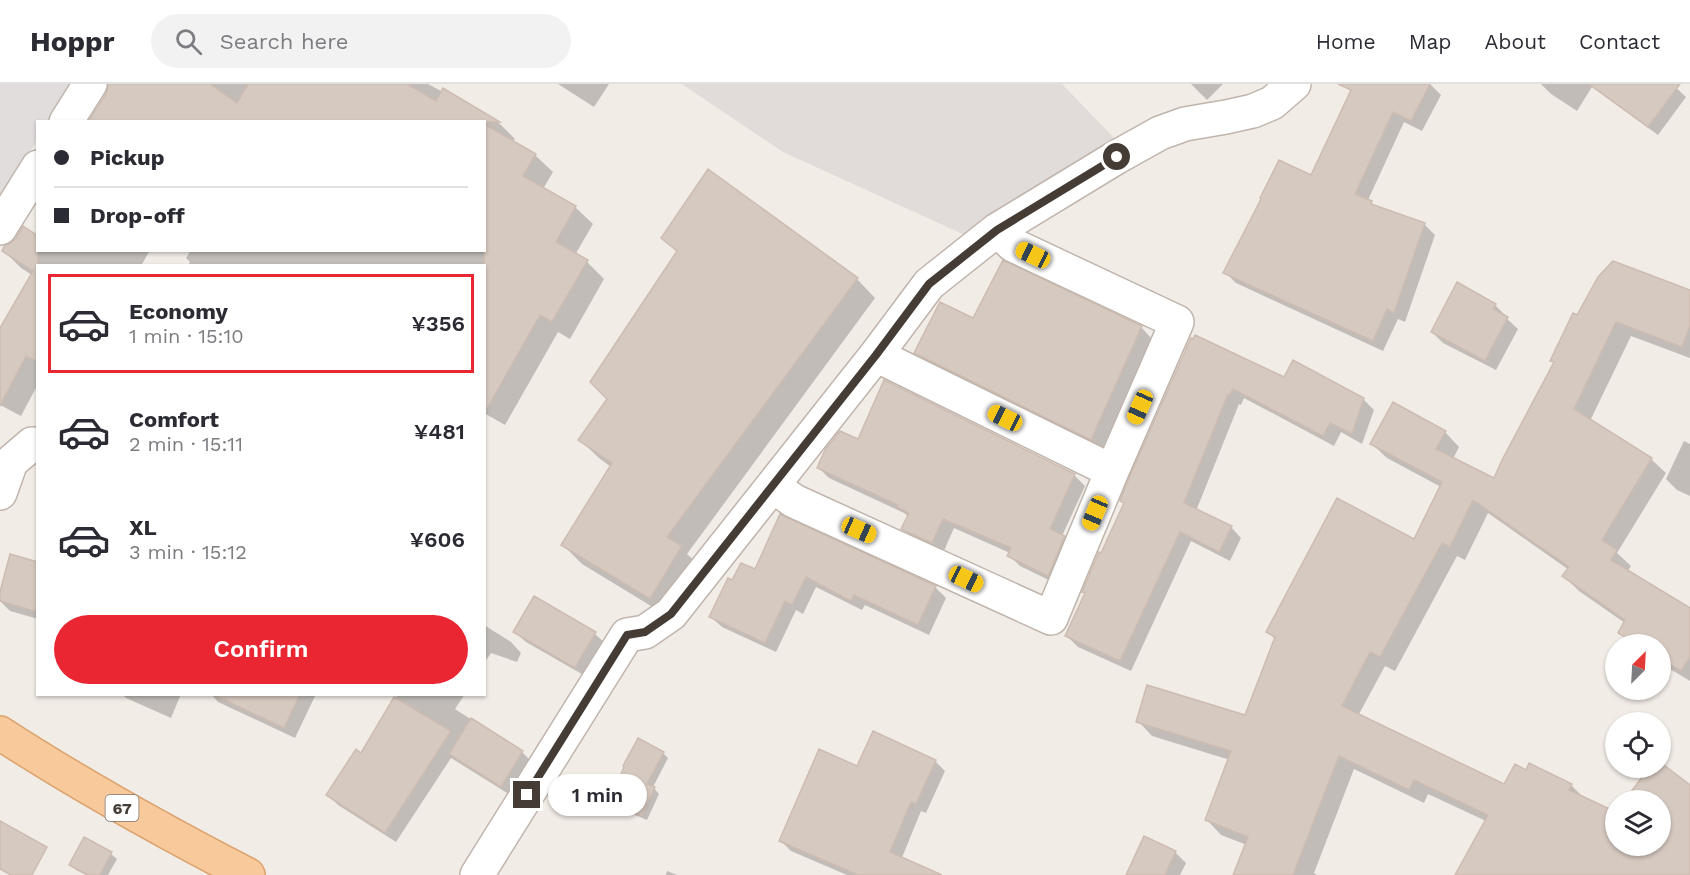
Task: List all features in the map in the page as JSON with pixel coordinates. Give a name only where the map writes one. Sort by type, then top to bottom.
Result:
[{"type":"main road","name":"67","points":[[0,732],[152,825],[248,875]]},
{"type":"street","points":[[67,120],[90,84]]},
{"type":"street","points":[[477,875],[627,635],[645,632],[671,614],[876,355],[929,284],[997,230],[1160,133],[1185,124],[1253,111],[1272,103],[1294,84]]},
{"type":"street","points":[[0,228],[36,170]]},
{"type":"street","points":[[773,486],[795,501],[1051,618],[1177,322],[1013,245],[997,230]]},
{"type":"street","points":[[876,355],[1112,471]]},
{"type":"street","points":[[0,492],[5,459],[36,444]]},
{"type":"shaded area","points":[[0,84],[73,84],[50,120],[36,120],[36,142],[0,200]]},
{"type":"shaded area","points":[[682,84],[1062,84],[1116,140],[967,236],[783,152]]},
{"type":"building","points":[[109,84],[210,84],[237,103],[248,84],[407,84],[436,101],[443,88],[500,122],[486,122],[486,120],[89,120],[106,94]]},
{"type":"building","points":[[1338,84],[1430,84],[1411,121],[1393,112],[1355,194],[1372,201],[1371,204],[1425,223],[1394,313],[1387,309],[1373,341],[1223,273],[1279,160],[1311,175],[1351,90]]},
{"type":"building","points":[[1589,84],[1680,84],[1648,127]]},
{"type":"building","points":[[486,125],[536,154],[523,176],[576,206],[556,242],[588,260],[552,322],[540,315],[486,410],[486,264],[484,264],[484,252],[486,252]]},
{"type":"building","points":[[708,169],[858,278],[667,537],[682,546],[650,599],[561,545],[612,463],[578,440],[607,399],[590,382],[677,251],[661,238]]},
{"type":"building","points":[[23,226],[36,235],[38,264],[36,264],[36,361],[26,356],[0,406],[0,328],[33,271],[2,251],[5,245],[16,238]]},
{"type":"building","points":[[1003,260],[1142,326],[1091,440],[914,353],[940,302],[973,318]]},
{"type":"building","points":[[1613,261],[1690,290],[1690,326],[1682,347],[1616,322],[1574,409],[1652,458],[1602,540],[1617,550],[1611,560],[1690,608],[1690,657],[1681,671],[1671,665],[1671,634],[1618,633],[1625,620],[1562,576],[1569,567],[1473,500],[1450,547],[1442,543],[1380,657],[1370,652],[1342,706],[1504,784],[1515,764],[1526,770],[1529,763],[1572,784],[1569,790],[1605,807],[1605,856],[1671,856],[1671,790],[1632,790],[1641,778],[1671,778],[1671,770],[1690,785],[1690,875],[1455,875],[1488,815],[1414,780],[1409,790],[1339,756],[1293,875],[1233,875],[1248,837],[1205,820],[1231,751],[1136,722],[1147,685],[1245,715],[1275,637],[1266,632],[1337,498],[1414,539],[1442,482],[1370,444],[1393,402],[1446,431],[1436,449],[1494,478],[1554,362],[1550,361],[1573,313],[1577,315],[1598,277]]},
{"type":"building","points":[[1457,282],[1496,304],[1493,309],[1508,317],[1485,361],[1431,332]]},
{"type":"building","points":[[1195,335],[1284,377],[1293,360],[1364,398],[1352,434],[1330,423],[1323,436],[1233,389],[1230,395],[1228,394],[1184,503],[1232,526],[1219,552],[1180,532],[1120,661],[1065,636],[1085,593],[1082,592],[1099,552],[1101,553],[1124,503],[1120,501],[1129,478],[1191,338],[1193,339]]},
{"type":"building","points":[[884,380],[1075,474],[1050,529],[1065,536],[1048,576],[1007,556],[1011,548],[943,519],[932,543],[901,529],[909,513],[897,507],[898,505],[817,468],[825,450],[840,431],[858,439]]},
{"type":"building","points":[[780,514],[936,586],[918,625],[854,595],[851,601],[806,577],[792,605],[785,601],[765,643],[709,617],[728,578],[732,580],[741,563],[755,569]]},
{"type":"building","points":[[10,554],[36,561],[36,611],[0,601],[0,592]]},
{"type":"building","points":[[534,596],[596,632],[575,668],[513,632]]},
{"type":"building","points":[[216,696],[299,696],[284,728]]},
{"type":"building","points":[[394,697],[451,731],[385,833],[326,795],[356,749],[361,753]]},
{"type":"building","points":[[471,718],[523,751],[501,787],[449,754]]},
{"type":"building","points":[[873,731],[936,760],[916,804],[911,802],[890,852],[942,875],[858,875],[779,841],[819,749],[857,766]]},
{"type":"building","points":[[638,738],[664,752],[647,784],[655,787],[642,816],[609,802],[623,766]]},
{"type":"building","points":[[0,821],[47,847],[32,875],[11,875],[0,869]]},
{"type":"building","points":[[1144,836],[1176,851],[1165,875],[1126,875]]},
{"type":"building","points":[[84,837],[112,852],[100,875],[88,875],[69,865]]},
{"type":"route","points":[[527,795],[627,635],[645,632],[671,614],[876,355],[929,284],[997,230],[1117,157]]}]
